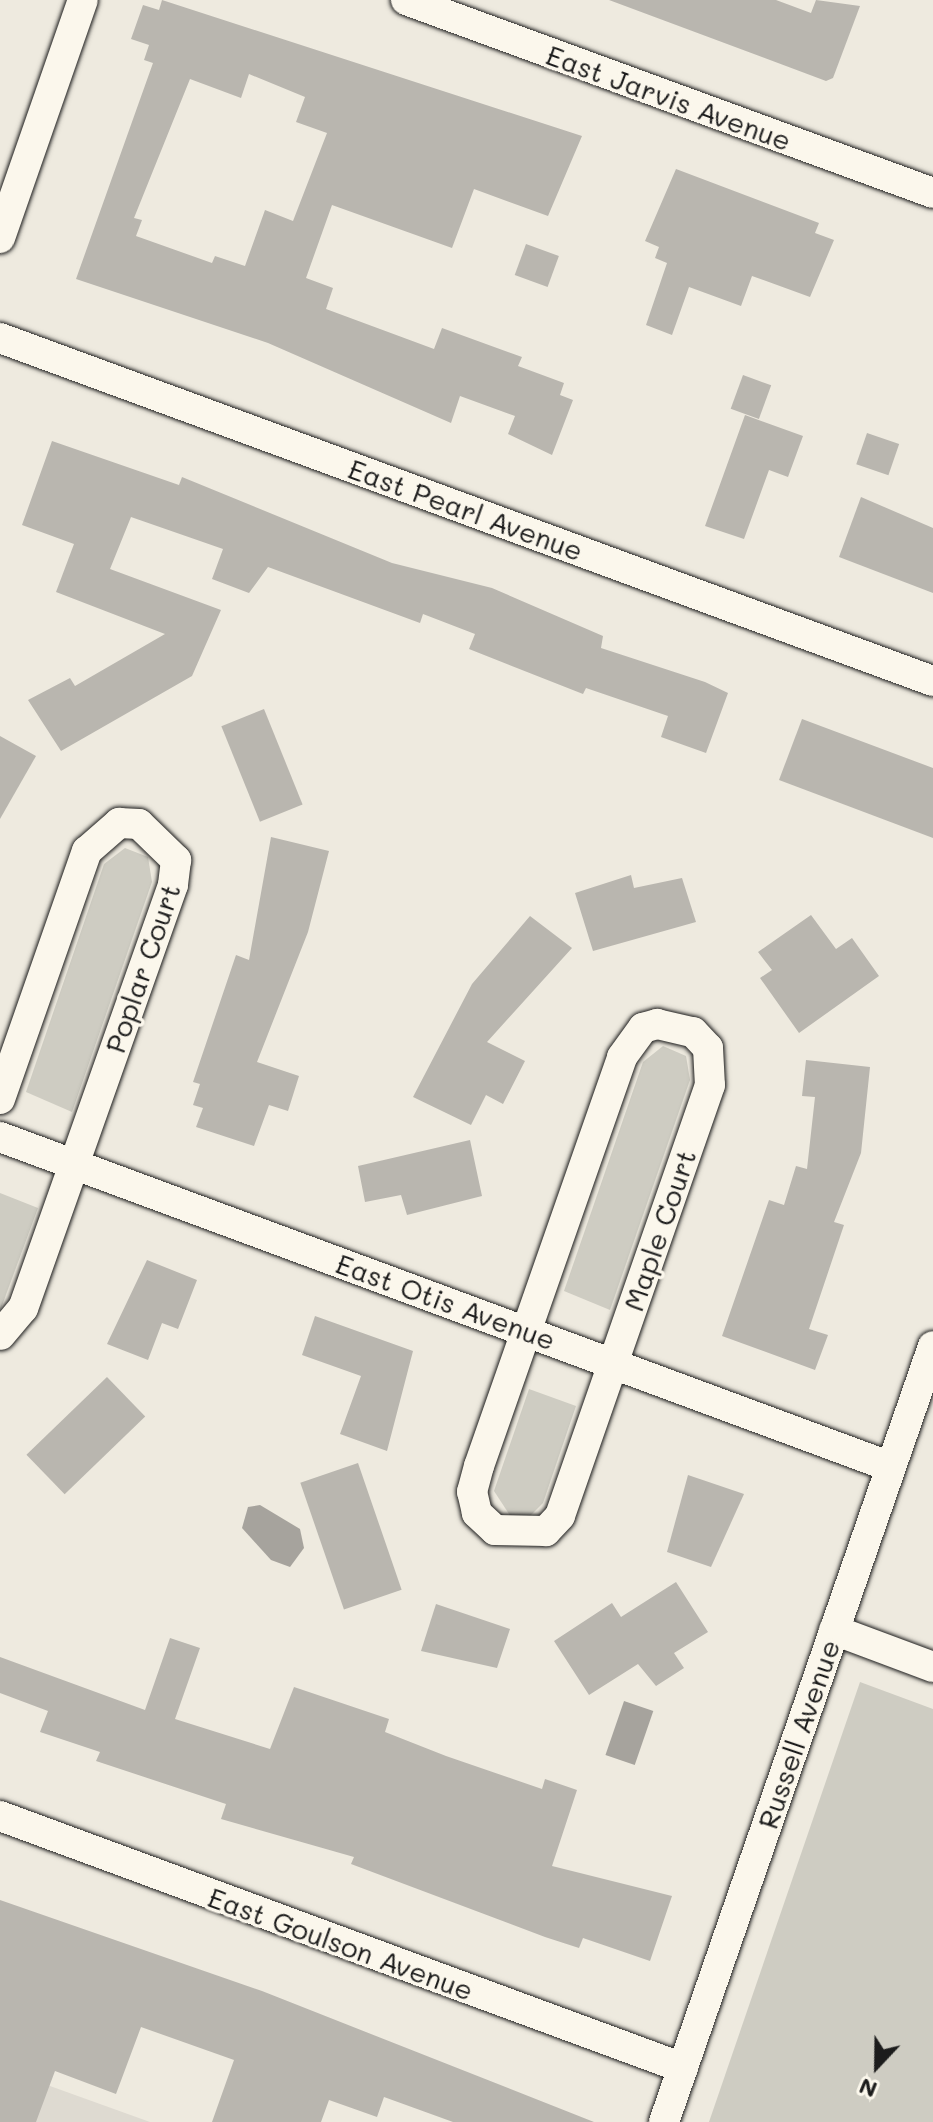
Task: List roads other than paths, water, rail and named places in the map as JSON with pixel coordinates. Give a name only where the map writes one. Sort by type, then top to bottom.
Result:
[{"type":"street","points":[[0,238],[83,0]]},
{"type":"street","name":"East Jarvis Avenue","points":[[406,0],[933,193]]},
{"type":"street","name":"East Pearl Avenue","points":[[0,338],[933,681]]},
{"type":"street","name":"Poplar Court","points":[[0,1099],[87,851],[119,823],[139,824],[176,860],[173,885],[23,1308],[0,1335]]},
{"type":"street","name":"Maple Court","points":[[657,1024],[683,1029],[708,1048],[710,1085],[560,1516],[546,1531],[520,1536],[495,1530],[477,1513],[472,1492],[527,1331],[629,1042],[657,1024]]},
{"type":"street","name":"East Otis Avenue","points":[[0,1137],[891,1467]]},
{"type":"street","name":"Russell Avenue","points":[[664,2122],[933,1346]]},
{"type":"street","points":[[834,1630],[933,1667]]},
{"type":"street","name":"East Goulson Avenue","points":[[0,1816],[683,2068]]}]
